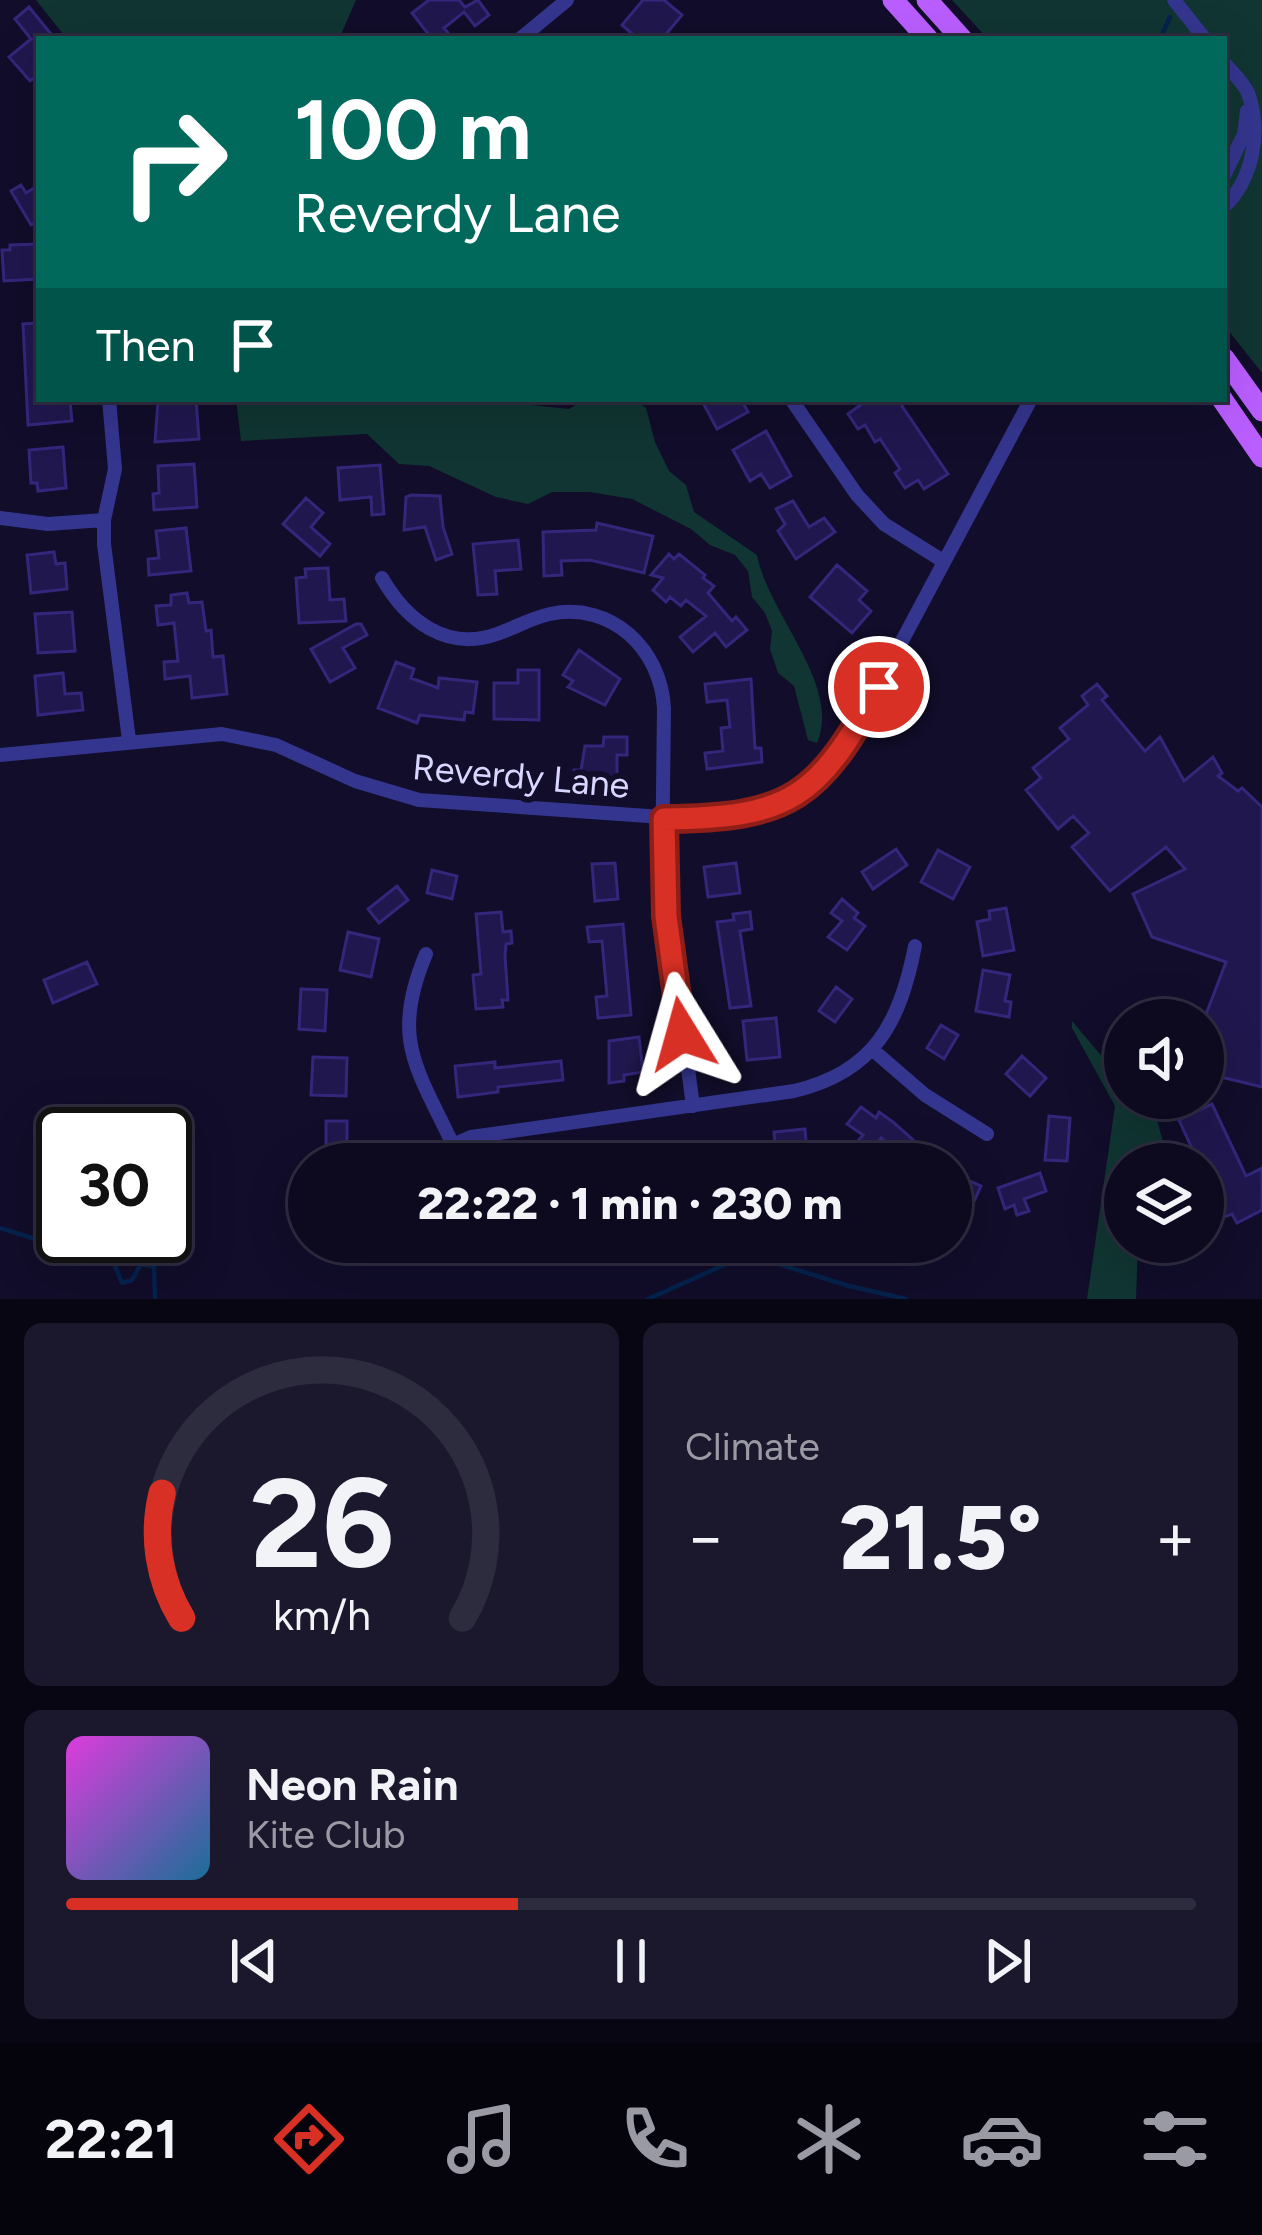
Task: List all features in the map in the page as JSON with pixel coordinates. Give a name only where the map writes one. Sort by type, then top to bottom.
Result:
[{"type":"main road","points":[[893,0],[925,36]]},
{"type":"main road","points":[[927,0],[959,36]]},
{"type":"main road","points":[[1227,362],[1262,411]]},
{"type":"main road","points":[[1224,402],[1262,457]]},
{"type":"street","points":[[524,36],[567,0]]},
{"type":"street","points":[[1174,0],[1203,36]]},
{"type":"street","points":[[1227,67],[1250,94],[1258,137],[1252,166],[1240,192],[1227,204]]},
{"type":"street","points":[[1227,170],[1244,134],[1250,94]]},
{"type":"street","points":[[109,402],[115,469],[104,520],[129,740]]},
{"type":"street","points":[[793,402],[857,495],[884,524],[943,561]]},
{"type":"street","name":"Reverdy Lane","points":[[0,755],[205,734],[242,736],[277,745],[355,781],[419,800],[664,819],[729,816],[770,808],[816,782],[847,744],[1029,402]]},
{"type":"street","points":[[0,518],[47,524],[104,520]]},
{"type":"street","points":[[382,578],[402,608],[434,634],[492,636],[565,612],[608,620],[634,637],[652,661],[664,695],[666,916],[693,1106]]},
{"type":"street","points":[[458,1143],[808,1088],[849,1070],[873,1050],[900,1006],[915,946]]},
{"type":"street","points":[[426,954],[407,1009],[408,1044],[452,1143]]},
{"type":"street","points":[[873,1050],[925,1095],[987,1134]]},
{"type":"green space","points":[[36,0],[356,0],[340,36],[65,36]]},
{"type":"green space","points":[[952,0],[1262,0],[1262,373],[1227,329],[1227,36],[985,36]]},
{"type":"green space","points":[[236,402],[503,402],[569,409],[580,402],[638,402],[646,408],[669,471],[686,485],[694,512],[757,555],[820,697],[817,743],[808,740],[794,686],[778,673],[770,649],[772,631],[752,597],[748,571],[735,555],[710,545],[691,529],[632,499],[590,492],[552,492],[528,504],[496,497],[429,466],[399,464],[367,434],[241,441]]},
{"type":"green space","points":[[1072,1021],[1104,1059],[1104,1086]]},
{"type":"green space","points":[[1113,1119],[1157,1119],[1163,1143],[1110,1143]]},
{"type":"green space","points":[[1104,1182],[1104,1263],[1137,1263],[1136,1299],[1087,1299]]},
{"type":"building","points":[[429,0],[459,0],[465,7],[478,0],[489,15],[475,26],[464,12],[444,28],[451,36],[430,36],[412,13]]},
{"type":"building","points":[[643,0],[664,0],[682,15],[664,36],[635,36],[622,25]]},
{"type":"building","points":[[29,7],[53,36],[36,36],[36,76],[30,81],[9,57],[31,39],[15,19]]},
{"type":"building","points":[[21,185],[26,193],[36,187],[36,222],[31,225],[11,191]]},
{"type":"building","points":[[36,244],[36,279],[4,281],[2,250],[10,250],[10,245]]},
{"type":"building","points":[[36,323],[36,402],[70,402],[72,421],[28,425],[23,324]]},
{"type":"building","points":[[158,402],[196,402],[199,439],[155,442]]},
{"type":"building","points":[[703,402],[743,402],[748,412],[717,429]]},
{"type":"building","points":[[904,402],[948,474],[924,489],[918,480],[905,488],[895,473],[900,469],[880,439],[875,442],[865,425],[858,429],[848,414],[862,404]]},
{"type":"building","points":[[766,431],[791,476],[770,488],[761,474],[750,481],[733,450]]},
{"type":"building","points":[[63,447],[66,488],[38,491],[37,483],[31,483],[29,450]]},
{"type":"building","points":[[194,464],[197,507],[154,510],[158,466]]},
{"type":"building","points":[[380,465],[384,514],[372,515],[371,497],[340,500],[338,468]]},
{"type":"building","points":[[440,496],[452,554],[436,560],[425,527],[404,530],[406,497]]},
{"type":"building","points":[[306,498],[323,513],[311,527],[330,544],[320,556],[283,524]]},
{"type":"building","points":[[793,501],[809,527],[824,518],[835,532],[796,559],[778,531],[785,524],[776,509]]},
{"type":"building","points":[[597,523],[653,536],[644,573],[590,560],[561,561],[562,575],[544,576],[543,532],[596,530]]},
{"type":"building","points":[[186,528],[191,571],[149,575],[148,559],[159,558],[156,531]]},
{"type":"building","points":[[518,540],[521,569],[495,571],[497,594],[478,595],[473,544]]},
{"type":"building","points":[[54,552],[56,564],[65,563],[67,589],[31,593],[27,555]]},
{"type":"building","points":[[669,554],[674,559],[679,554],[705,575],[714,586],[708,593],[732,621],[736,617],[747,630],[726,647],[715,633],[693,652],[680,637],[706,616],[686,600],[681,606],[670,597],[666,602],[653,590],[663,578],[651,575]]},
{"type":"building","points":[[837,565],[867,591],[859,600],[871,611],[852,633],[810,597]]},
{"type":"building","points":[[328,568],[330,600],[344,599],[346,621],[299,623],[296,578],[306,577],[305,569]]},
{"type":"building","points":[[187,593],[189,603],[202,602],[213,657],[223,656],[227,694],[192,698],[190,676],[165,679],[164,662],[178,661],[174,623],[158,625],[156,606],[171,605],[171,595]]},
{"type":"building","points":[[72,612],[75,651],[38,653],[35,614]]},
{"type":"building","points":[[356,624],[367,635],[343,648],[355,668],[330,682],[311,649]]},
{"type":"building","points":[[579,650],[620,679],[605,705],[568,687],[573,681],[563,675]]},
{"type":"building","points":[[396,662],[414,669],[411,678],[438,688],[439,678],[477,682],[473,713],[465,712],[464,720],[420,715],[417,723],[378,708]]},
{"type":"building","points":[[518,670],[539,670],[539,720],[494,719],[494,683],[518,683]]},
{"type":"building","points":[[63,673],[65,694],[81,693],[83,710],[38,715],[35,676]]},
{"type":"building","points":[[751,679],[755,748],[761,748],[762,762],[707,769],[705,753],[723,751],[721,728],[730,727],[727,700],[707,702],[705,684]]},
{"type":"building","points":[[1097,684],[1107,696],[1102,700],[1145,751],[1160,737],[1184,781],[1213,757],[1222,773],[1218,776],[1238,791],[1242,788],[1262,807],[1262,1087],[1224,1078],[1224,999],[1212,999],[1226,962],[1152,937],[1133,894],[1185,869],[1166,847],[1110,891],[1072,847],[1089,833],[1073,816],[1058,829],[1026,790],[1041,778],[1033,768],[1069,739],[1060,728],[1088,705],[1082,696]]},
{"type":"building","points":[[604,737],[627,737],[627,755],[617,755],[617,777],[607,776],[606,783],[573,782],[574,770],[581,770],[585,746],[603,746]]},
{"type":"building","points":[[896,849],[907,865],[873,889],[862,872]]},
{"type":"building","points":[[938,850],[970,867],[953,899],[921,882]]},
{"type":"building","points":[[615,863],[618,899],[595,901],[592,864]]},
{"type":"building","points":[[736,863],[740,893],[708,897],[704,867]]},
{"type":"building","points":[[432,870],[457,876],[452,899],[427,893]]},
{"type":"building","points":[[397,886],[408,900],[379,923],[368,909]]},
{"type":"building","points":[[842,899],[865,926],[847,950],[828,937],[842,921],[831,913]]},
{"type":"building","points":[[1006,908],[1014,950],[983,956],[977,922],[990,919],[989,911]]},
{"type":"building","points":[[501,912],[503,932],[511,931],[512,943],[506,944],[505,955],[508,1000],[502,1000],[503,1007],[476,1009],[473,975],[481,974],[476,914]]},
{"type":"building","points":[[750,912],[752,929],[740,931],[751,1006],[730,1008],[717,922]]},
{"type":"building","points":[[623,924],[631,1015],[598,1018],[596,997],[607,996],[602,941],[589,942],[587,927]]},
{"type":"building","points":[[348,932],[379,939],[371,977],[340,970]]},
{"type":"building","points":[[87,962],[97,984],[53,1003],[44,980]]},
{"type":"building","points":[[983,970],[1010,975],[1005,1001],[1011,1002],[1009,1017],[976,1011]]},
{"type":"building","points":[[836,987],[852,999],[835,1022],[819,1011]]},
{"type":"building","points":[[301,989],[327,990],[325,1031],[299,1029]]},
{"type":"building","points":[[776,1018],[780,1057],[747,1060],[743,1021]]},
{"type":"building","points":[[941,1025],[958,1035],[944,1059],[927,1048]]},
{"type":"building","points":[[639,1037],[643,1072],[609,1083],[609,1041]]},
{"type":"building","points":[[1022,1056],[1046,1078],[1030,1096],[1006,1074]]},
{"type":"building","points":[[313,1057],[347,1058],[346,1096],[311,1095]]},
{"type":"building","points":[[561,1061],[563,1080],[458,1097],[455,1066],[495,1062],[495,1068]]},
{"type":"building","points":[[861,1107],[876,1118],[879,1112],[916,1143],[887,1143],[881,1138],[877,1143],[861,1143],[863,1135],[847,1124]]},
{"type":"building","points":[[1049,1116],[1070,1118],[1067,1161],[1045,1160]]},
{"type":"building","points":[[1219,1119],[1246,1176],[1262,1168],[1262,1210],[1237,1223],[1232,1214],[1224,1217],[1224,1143],[1189,1143],[1179,1120]]},
{"type":"building","points":[[326,1121],[347,1121],[347,1143],[326,1143]]},
{"type":"building","points":[[805,1129],[806,1143],[775,1143],[774,1132]]},
{"type":"building","points":[[1040,1173],[1046,1191],[1024,1199],[1029,1211],[1017,1215],[1014,1205],[1005,1209],[998,1188]]},
{"type":"building","points":[[972,1182],[981,1186],[972,1206]]},
{"type":"waterway","points":[[1161,36],[1170,17]]},
{"type":"waterway","points":[[0,1228],[38,1240],[53,1257],[78,1258],[97,1247],[110,1254],[122,1283],[132,1280],[141,1264],[154,1267],[155,1299]]},
{"type":"waterway","points":[[648,1299],[733,1261],[756,1257],[906,1299]]},
{"type":"route","points":[[682,1034],[662,874],[664,819],[745,814],[795,797],[831,767],[879,687]]}]
